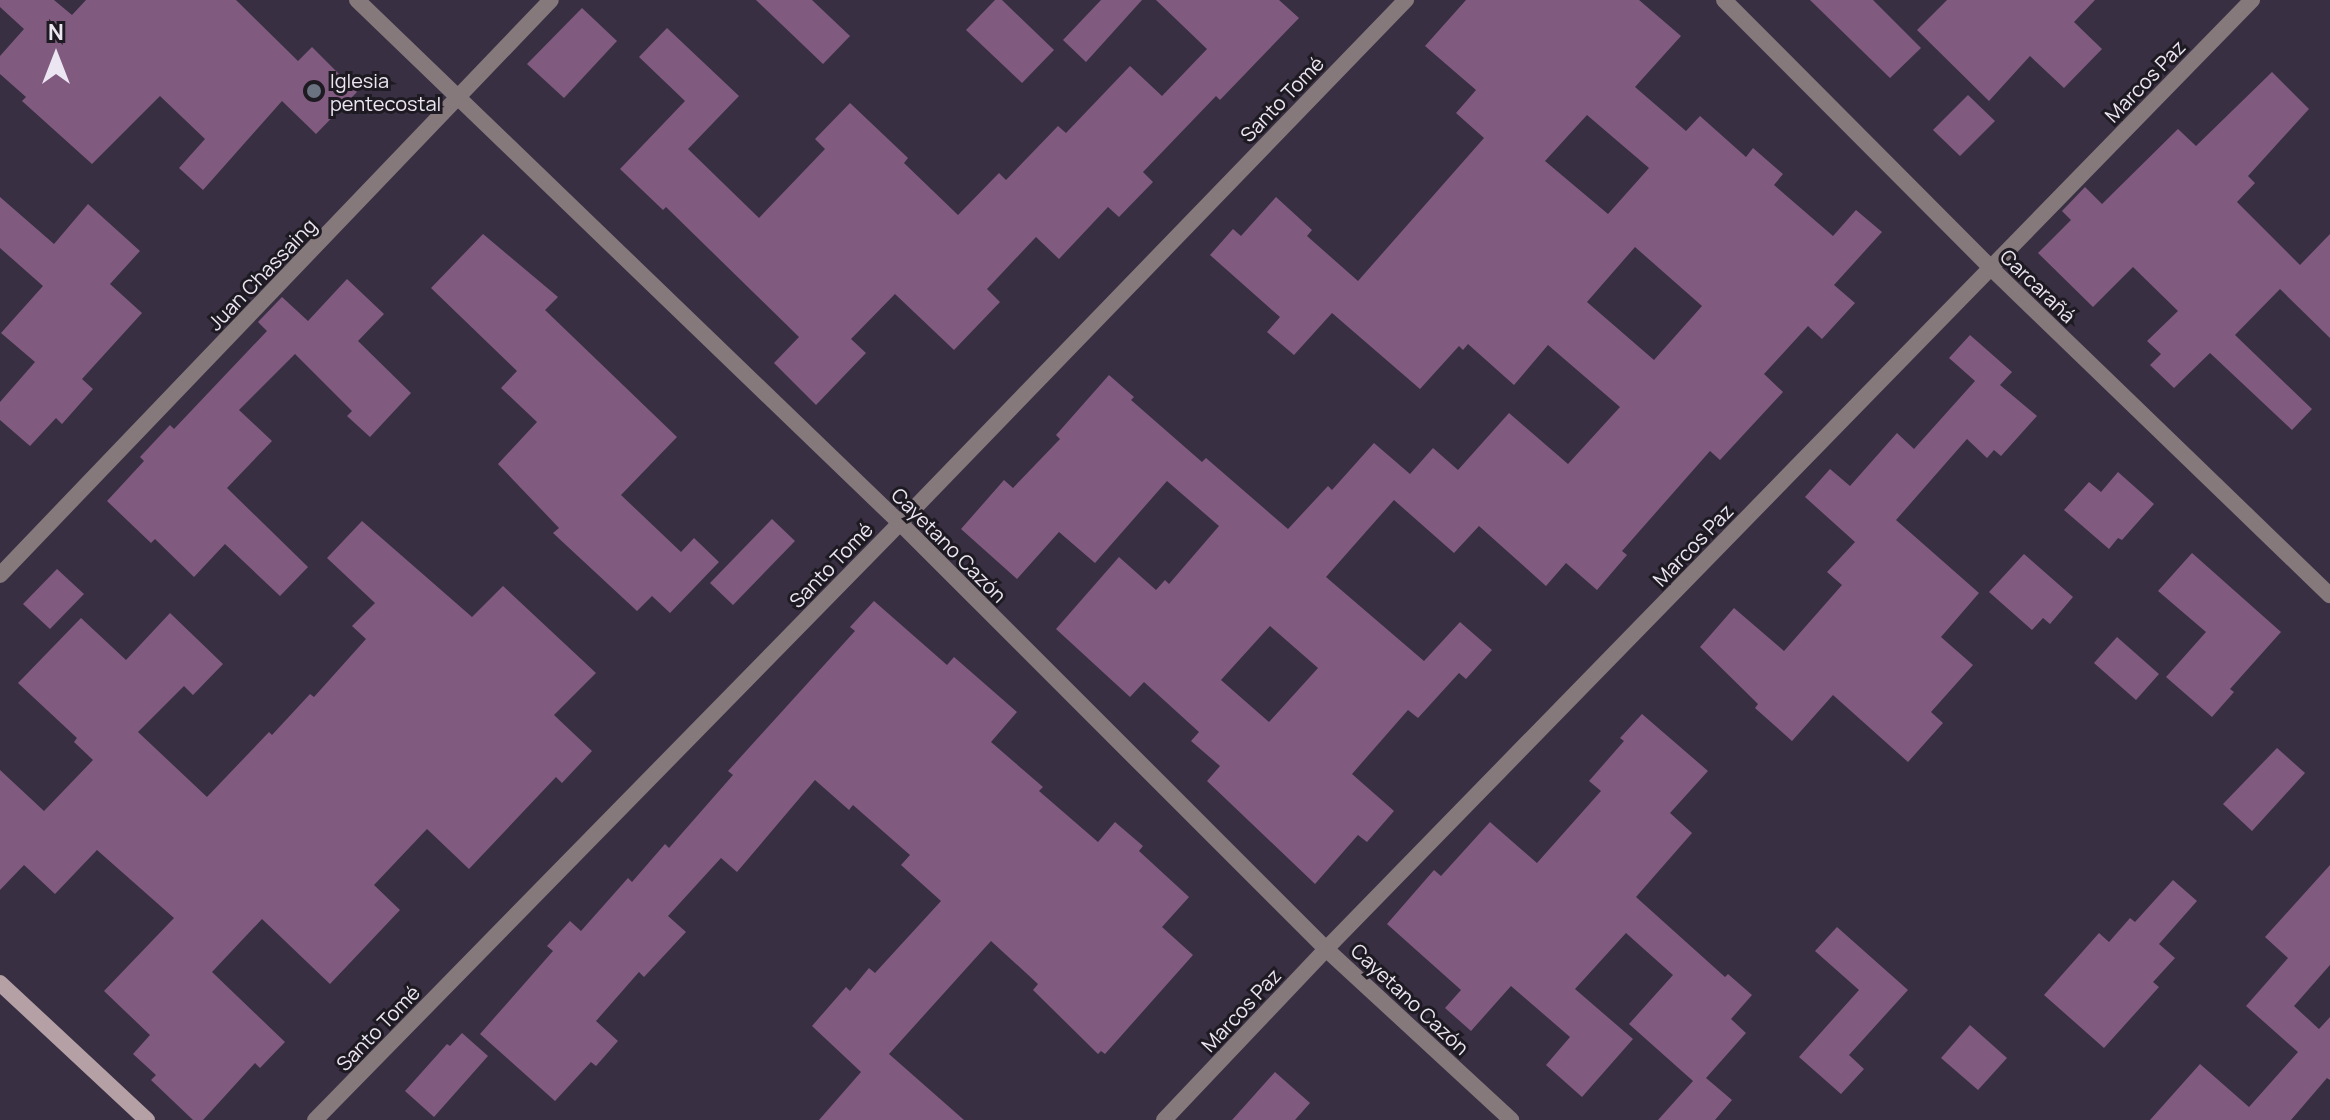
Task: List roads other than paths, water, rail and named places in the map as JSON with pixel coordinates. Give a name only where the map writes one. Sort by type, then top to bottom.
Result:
[{"type":"street","name":"Cayetano Cazón","points":[[357,0],[900,523],[1326,949],[1511,1120]]},
{"type":"street","name":"Juan Chassaing","points":[[0,575],[551,0]]},
{"type":"street","name":"Santo Tomé","points":[[315,1120],[900,523],[1406,0]]},
{"type":"street","name":"Carcarañá","points":[[1724,0],[1991,268],[2330,595]]},
{"type":"street","name":"Marcos Paz","points":[[1164,1120],[1326,949],[2252,0]]},
{"type":"street","points":[[0,983],[147,1120]]},
{"type":"place","name":"Iglesia pentecostal","points":[[314,91]]}]
